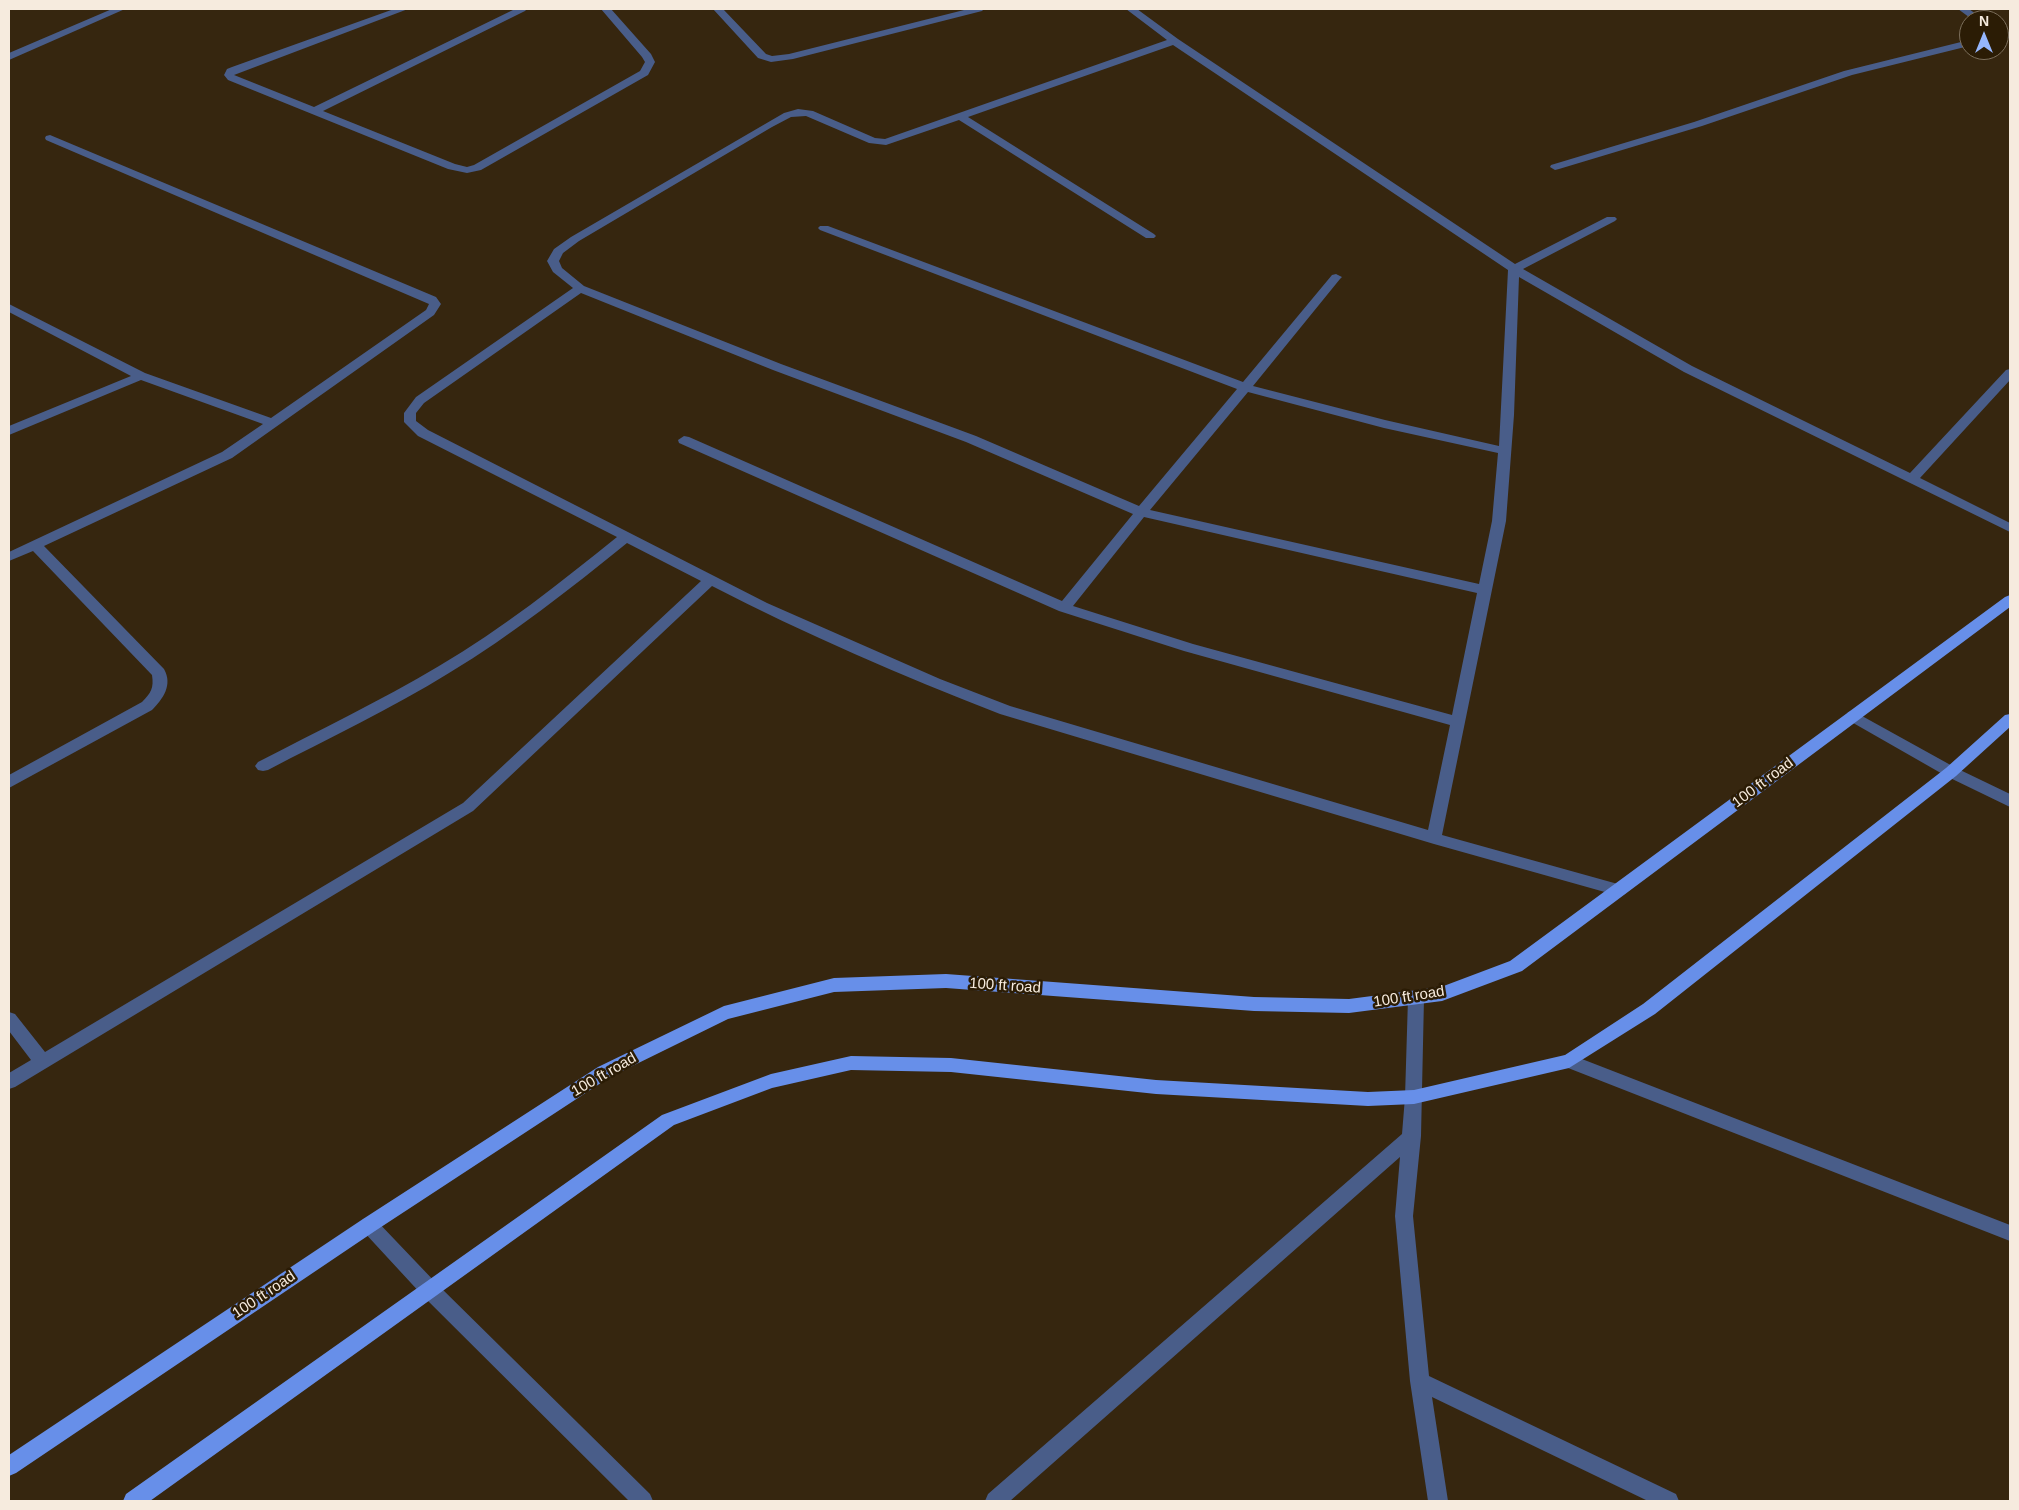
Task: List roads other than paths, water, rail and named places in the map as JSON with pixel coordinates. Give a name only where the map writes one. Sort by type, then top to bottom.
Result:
[{"type":"main road","name":"100 ft road","points":[[9,1466],[369,1225],[604,1072],[724,1013],[834,985],[946,981],[1254,1004],[1349,1006],[1442,994],[1516,966],[2010,600]]},
{"type":"main road","points":[[133,1501],[668,1120],[771,1081],[851,1063],[951,1064],[1156,1087],[1368,1099],[1414,1097],[1569,1061],[1649,1008],[1951,772],[2010,720]]},
{"type":"street","points":[[9,57],[120,9]]},
{"type":"street","points":[[404,9],[230,72],[229,75],[232,78],[452,167],[467,170],[477,168],[648,68],[650,62],[647,56],[606,9]]},
{"type":"street","points":[[315,111],[522,9]]},
{"type":"street","points":[[718,9],[762,56],[771,59],[789,57],[979,9]]},
{"type":"street","points":[[1131,9],[1174,41],[1514,269],[1688,369],[2010,528]]},
{"type":"street","points":[[1174,41],[891,141],[879,142],[809,113],[799,111],[792,113],[734,145],[558,251],[553,262],[556,270],[580,288],[777,367],[971,439],[1140,512],[1485,590]]},
{"type":"street","points":[[1555,167],[1698,124],[1848,73],[1959,46]]},
{"type":"street","points":[[961,116],[1150,236]]},
{"type":"street","points":[[9,557],[227,455],[430,312],[435,304],[432,300],[50,138]]},
{"type":"street","points":[[1514,269],[1611,219]]},
{"type":"street","points":[[824,228],[1246,388],[1384,424],[1505,451]]},
{"type":"street","points":[[1434,838],[1499,521],[1505,451],[1514,269]]},
{"type":"street","points":[[1064,608],[1140,512],[1246,388],[1336,277]]},
{"type":"street","points":[[580,288],[420,400],[410,414],[410,422],[423,432],[762,606],[925,678],[1005,710],[1434,838],[1619,890]]},
{"type":"street","points":[[9,307],[141,376],[272,423]]},
{"type":"street","points":[[1912,479],[2010,373]]},
{"type":"street","points":[[9,431],[141,376]]},
{"type":"street","points":[[684,440],[1064,608],[1190,648],[1458,722]]},
{"type":"street","points":[[263,766],[419,684],[451,664],[562,588],[626,537]]},
{"type":"street","points":[[9,782],[147,706],[157,696],[162,686],[159,673],[35,545]]},
{"type":"street","points":[[9,1082],[468,807],[710,580]]},
{"type":"street","points":[[1853,716],[1951,772],[2010,801]]},
{"type":"street","points":[[1416,998],[1412,1136],[1404,1216],[1420,1381],[1438,1501]]},
{"type":"street","points":[[9,1019],[42,1062]]},
{"type":"street","points":[[1569,1061],[2010,1233]]},
{"type":"street","points":[[995,1501],[1412,1136]]},
{"type":"street","points":[[369,1225],[430,1290],[643,1501]]},
{"type":"street","points":[[1420,1381],[1669,1501]]}]
